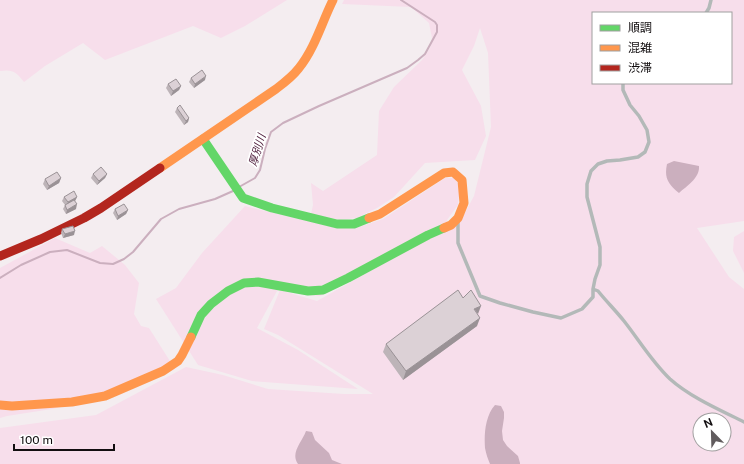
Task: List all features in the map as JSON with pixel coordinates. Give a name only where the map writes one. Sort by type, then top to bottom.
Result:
[{"type":"street","points":[[0,256],[32,243],[95,212],[270,94],[289,79],[301,66],[314,42],[333,0]]},
{"type":"street","points":[[0,405],[12,406],[72,402],[105,396],[163,371],[178,361],[201,315],[211,304],[228,291],[244,283],[258,282],[308,291],[323,290],[428,235],[451,225],[458,218],[464,203],[462,180],[453,172],[444,173],[380,214],[354,224],[337,224],[315,219],[272,208],[243,198],[203,139]]},
{"type":"lane","points":[[707,12],[711,0]]},
{"type":"lane","points":[[458,218],[458,243],[480,296],[533,312],[561,318],[582,309],[593,296],[595,279],[600,265],[600,247],[587,197],[587,184],[591,171],[598,164],[607,160],[620,160],[638,157],[645,152],[649,142],[646,130],[639,116],[630,105],[623,90],[623,84]]},
{"type":"lane","points":[[593,289],[598,291],[623,319],[670,379],[703,401],[744,422]]},
{"type":"shaded area","points":[[0,0],[287,0],[245,26],[221,38],[193,26],[105,60],[83,43],[45,66],[24,82],[14,72],[8,70],[0,71]]},
{"type":"shaded area","points":[[344,0],[744,0],[744,221],[697,228],[729,277],[744,289],[744,464],[0,464],[0,428],[96,415],[186,367],[223,375],[268,389],[344,394],[373,394],[278,335],[264,329],[280,290],[317,301],[413,247],[459,224],[474,196],[491,127],[488,53],[480,28],[474,46],[462,70],[481,106],[486,136],[475,160],[425,163],[394,197],[357,218],[340,220],[311,214],[313,205],[311,183],[323,191],[377,155],[379,111],[394,87],[422,60],[430,48],[432,38],[429,23],[411,7],[342,4]]},
{"type":"shaded area","points":[[674,161],[699,166],[699,170],[695,178],[679,193],[670,184],[666,173],[667,164]]},
{"type":"shaded area","points":[[445,178],[454,178],[460,186],[458,205],[447,220],[446,225],[321,296],[309,295],[287,284],[277,291],[257,328],[298,350],[358,389],[252,381],[198,365],[156,299],[176,288],[202,253],[245,206],[336,228],[356,228],[383,219]]},
{"type":"shaded area","points":[[744,231],[744,273],[733,251],[734,237]]},
{"type":"shaded area","points":[[55,238],[90,253],[102,246],[125,265],[139,283],[134,314],[141,326],[149,328],[175,369],[122,393],[52,409],[0,418],[0,268]]},
{"type":"shaded area","points":[[495,405],[501,406],[504,412],[502,431],[503,440],[518,456],[520,464],[490,464],[485,448],[485,432],[487,420]]},
{"type":"shaded area","points":[[306,431],[312,432],[315,440],[329,453],[332,460],[342,464],[298,464],[295,456]]},
{"type":"building","points":[[202,70],[206,76],[195,84],[191,78]]},
{"type":"building","points":[[176,79],[181,86],[173,91],[168,84]]},
{"type":"building","points":[[180,105],[189,118],[186,121],[177,108]]},
{"type":"building","points":[[101,167],[107,174],[99,181],[93,174]]},
{"type":"building","points":[[57,172],[61,178],[49,186],[45,179]]},
{"type":"building","points":[[74,191],[77,197],[68,202],[64,197]]},
{"type":"building","points":[[74,200],[77,204],[67,210],[65,205]]},
{"type":"building","points":[[124,204],[128,210],[118,216],[115,209]]},
{"type":"building","points":[[73,226],[75,231],[65,234],[62,229]]},
{"type":"building","points":[[458,290],[463,298],[471,290],[481,306],[474,309],[480,318],[406,371],[386,344]]},
{"type":"waterway","name":"厚別川","points":[[239,187],[255,178],[260,170],[271,132],[283,123],[407,68],[425,54],[437,32],[437,25],[435,22],[401,0]]},
{"type":"waterway","name":"厚別川","points":[[0,278],[21,265],[50,252],[67,250],[100,263],[113,264],[124,259],[133,252],[161,219],[179,209],[215,199],[233,191]]},
{"type":"traffic: fast","points":[[203,139],[243,198],[272,208],[337,224],[354,224],[369,218]]},
{"type":"traffic: fast","points":[[191,337],[201,315],[211,304],[228,291],[244,283],[258,282],[308,291],[323,290],[444,228]]},
{"type":"traffic: slow","points":[[160,168],[276,89],[291,77],[310,52],[333,0]]},
{"type":"traffic: slow","points":[[369,218],[380,214],[444,173],[453,172],[462,180],[464,203],[458,218],[451,225],[444,228]]},
{"type":"traffic: slow","points":[[0,405],[12,406],[72,402],[105,396],[163,371],[178,361],[191,337]]},
{"type":"traffic: jam","points":[[0,256],[41,239],[84,218],[160,168]]}]
